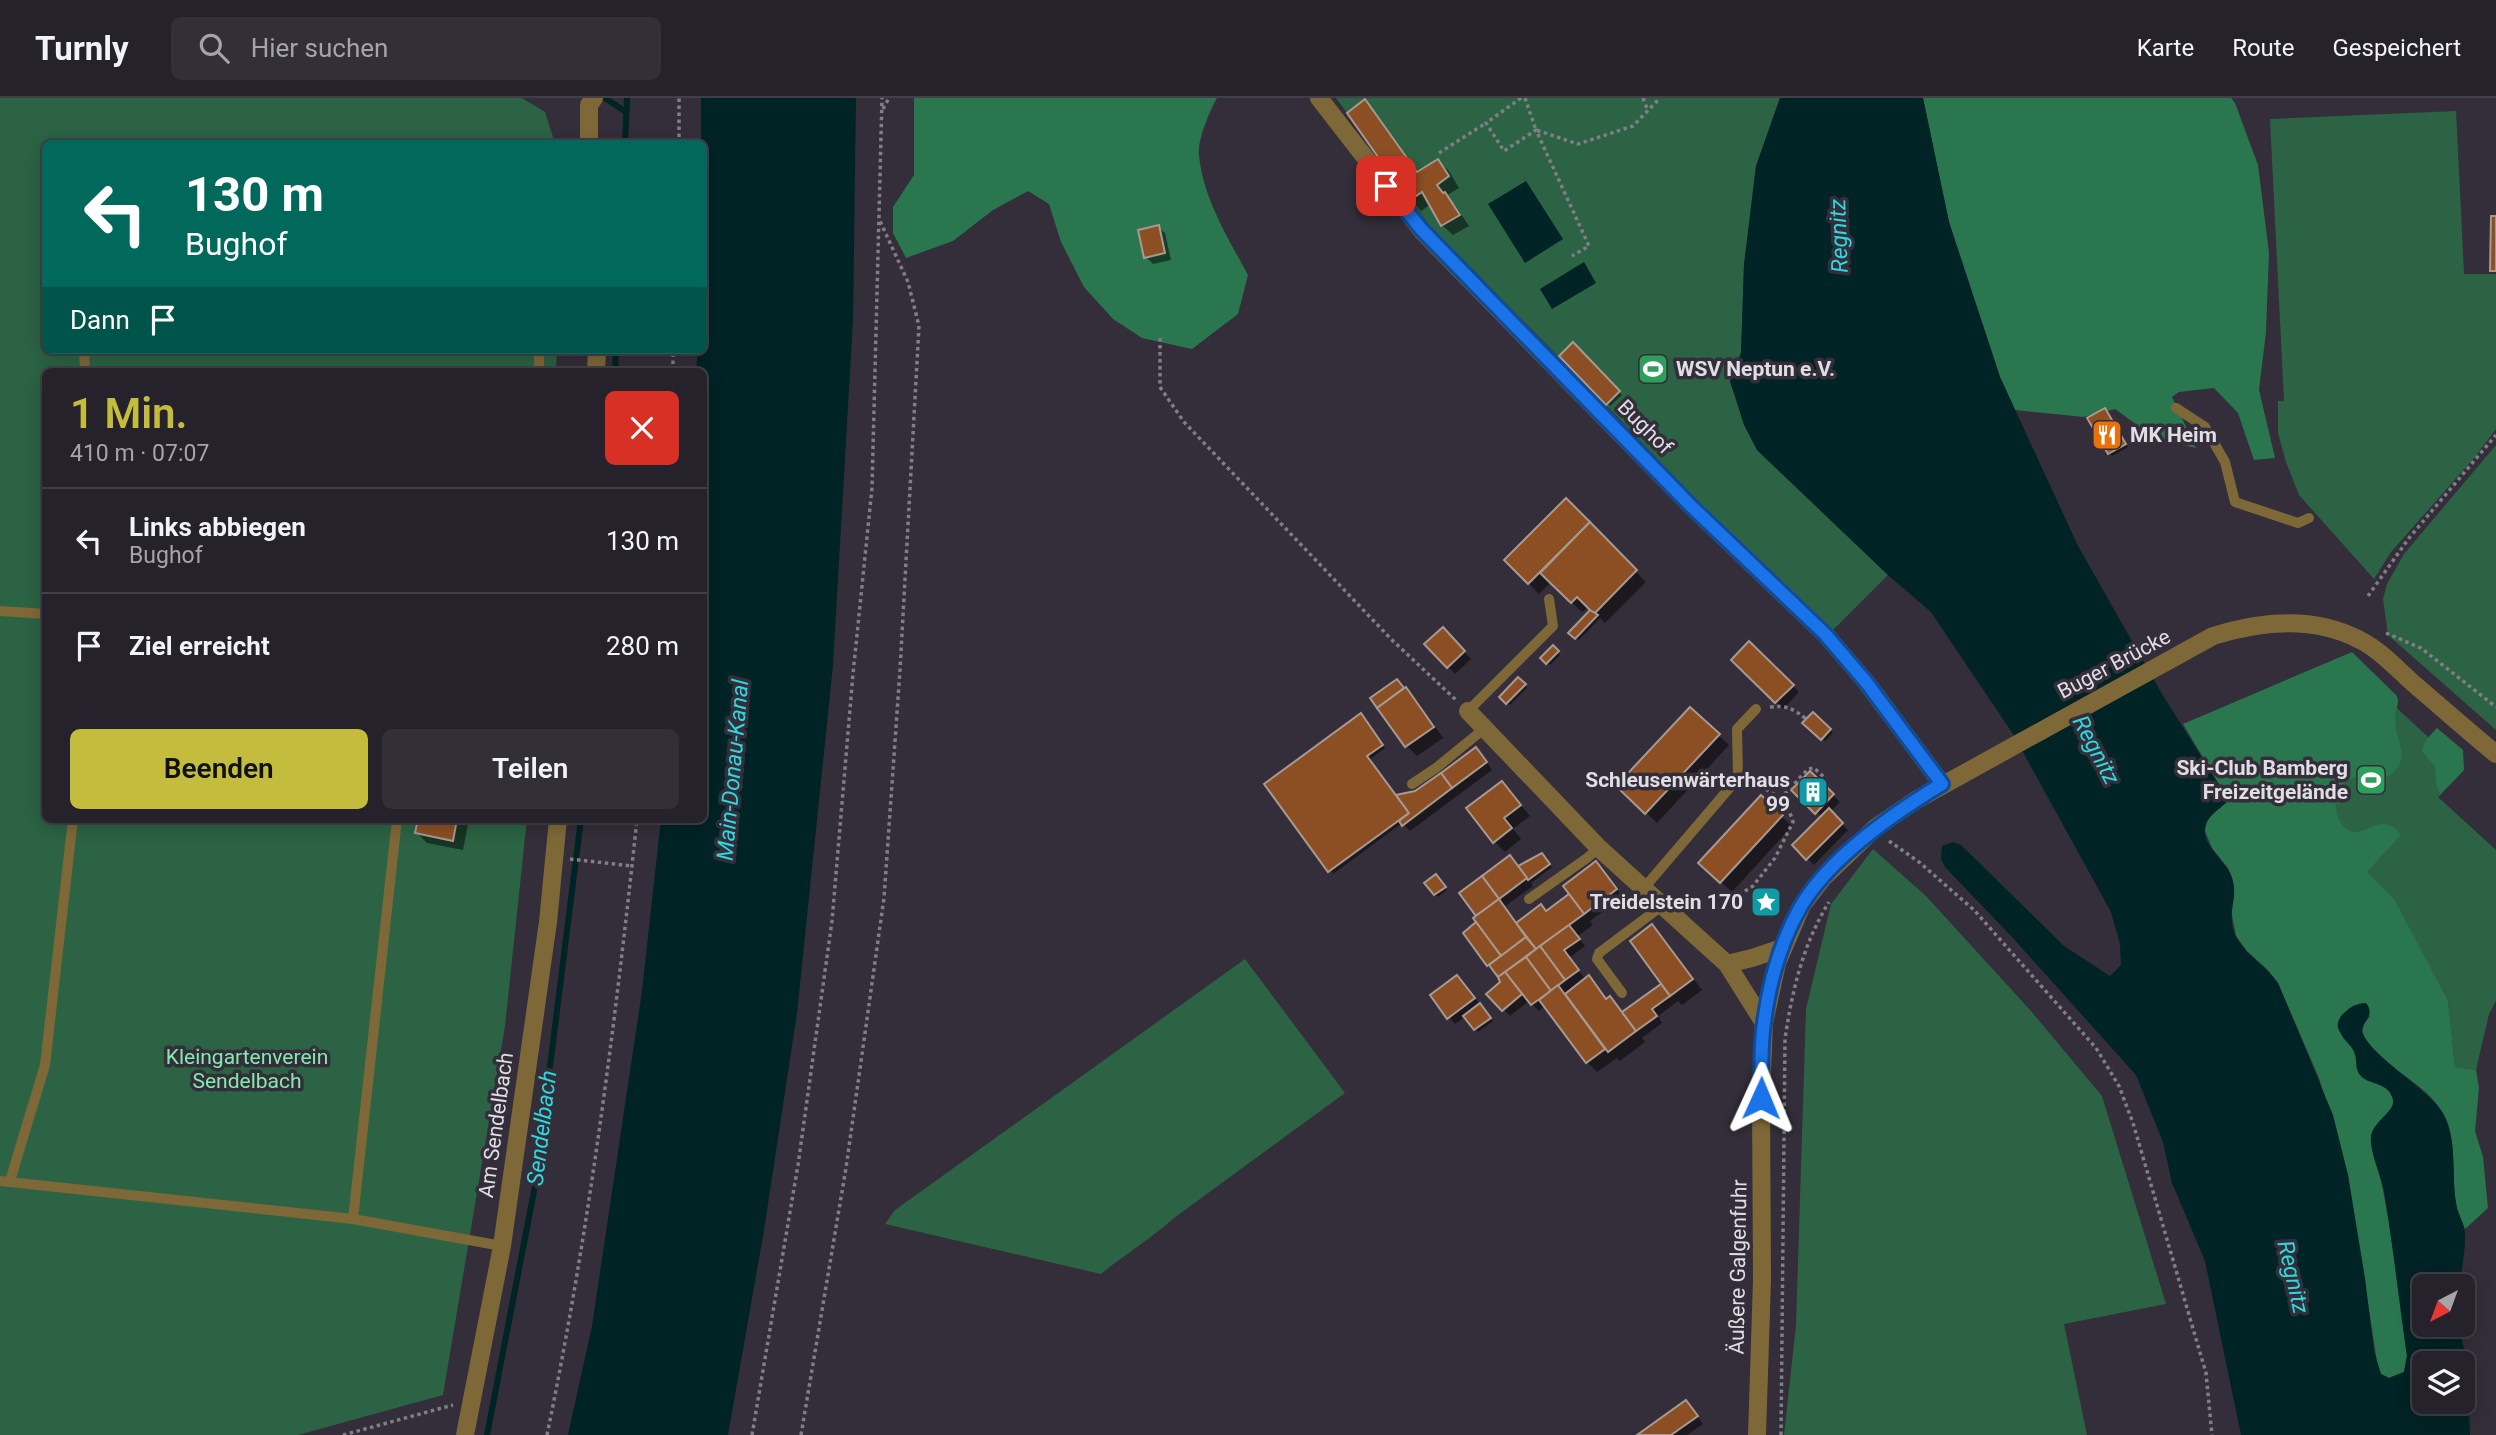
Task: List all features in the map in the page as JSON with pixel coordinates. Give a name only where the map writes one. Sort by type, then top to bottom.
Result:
[{"type":"street","name":"Bughof","points":[[1319,98],[1422,230],[1691,506],[1825,634],[1866,682],[1942,784]]},
{"type":"street","points":[[589,140],[592,102]]},
{"type":"street","name":"Buger Brücke","points":[[1782,947],[1802,905],[1823,878],[1875,828],[1991,756],[2213,636],[2239,628],[2286,622],[2319,626],[2361,640],[2496,754]]},
{"type":"street","points":[[1468,711],[1599,848],[1727,964],[1764,1023]]},
{"type":"street","name":"Am Sendelbach","points":[[465,1435],[502,1246],[548,922],[558,823]]},
{"type":"street","points":[[1727,964],[1782,947]]},
{"type":"street","name":"Äußere Galgenfuhr","points":[[1757,1435],[1762,1280],[1761,1098],[1764,1023],[1782,947]]},
{"type":"lane","points":[[2176,408],[2205,427],[2225,462],[2235,502],[2298,523],[2309,517]]},
{"type":"lane","points":[[1468,711],[1553,626],[1549,600]]},
{"type":"lane","points":[[0,611],[42,614]]},
{"type":"lane","points":[[1644,888],[1738,778],[1737,729],[1756,709]]},
{"type":"lane","points":[[1412,784],[1485,728]]},
{"type":"lane","points":[[73,823],[45,1065],[5,1181],[353,1219],[502,1246]]},
{"type":"lane","points":[[353,1219],[397,823]]},
{"type":"lane","points":[[1529,898],[1599,848]]},
{"type":"lane","points":[[1622,993],[1597,959],[1598,953],[1663,905]]},
{"type":"path","points":[[679,98],[679,140]]},
{"type":"path","points":[[752,1435],[798,1165],[832,921],[872,488],[882,98]]},
{"type":"path","points":[[882,111],[888,98]]},
{"type":"path","points":[[1439,153],[1523,98],[1589,246],[1572,256]]},
{"type":"path","points":[[1643,98],[1648,111]]},
{"type":"path","points":[[1536,130],[1578,144],[1633,126],[1660,98]]},
{"type":"path","points":[[1486,123],[1504,151],[1536,130]]},
{"type":"path","points":[[801,1435],[846,1168],[884,898],[901,656],[919,326],[908,282],[879,219]]},
{"type":"path","points":[[1160,338],[1160,387],[1184,422],[1391,639],[1468,711]]},
{"type":"path","points":[[2368,596],[2409,538],[2496,435]]},
{"type":"path","points":[[2378,630],[2421,648],[2496,707]]},
{"type":"path","points":[[1756,709],[1783,706],[1795,710],[1806,719]]},
{"type":"path","points":[[1780,799],[1808,769],[1814,768],[1824,777],[1821,781]]},
{"type":"path","points":[[1727,902],[1753,886],[1774,859],[1793,822],[1789,808],[1769,790],[1738,778]]},
{"type":"path","points":[[547,1435],[576,1287],[617,1010],[637,823]]},
{"type":"path","points":[[1875,828],[1882,837],[1919,862],[1974,910],[2096,1048],[2119,1086],[2133,1123],[2206,1373],[2212,1435]]},
{"type":"path","points":[[567,858],[632,866]]},
{"type":"path","points":[[1781,1435],[1785,1039],[1792,992],[1805,952],[1819,918],[1833,897]]},
{"type":"path","points":[[343,1435],[473,1400]]},
{"type":"green space","name":"Kleingartenverein Sendelbach","points":[[0,98],[522,98],[545,112],[554,140],[42,140],[42,354],[557,354],[556,368],[42,368],[42,823],[527,823],[505,1026],[443,1395],[298,1435],[0,1435]]},
{"type":"green space","points":[[914,98],[1217,98],[1202,134],[1199,155],[1211,202],[1248,275],[1238,314],[1192,349],[1142,338],[1113,319],[1084,287],[1061,242],[1049,204],[1028,191],[993,210],[953,241],[906,258],[893,233],[893,207],[914,175]]},
{"type":"green space","name":"WSV Neptun e.V.","points":[[1336,98],[1780,98],[1756,166],[1744,265],[1741,353],[1730,382],[1757,450],[1888,575],[1831,632],[1751,556],[1429,225]]},
{"type":"green space","points":[[1923,98],[2231,98],[2258,165],[2269,253],[2266,332],[2259,390],[2275,458],[2254,460],[2238,413],[2214,388],[2179,392],[2172,397],[2196,448],[2155,438],[2115,409],[2083,417],[2015,410],[2000,377],[1949,222]]},
{"type":"green space","points":[[2456,111],[2464,274],[2496,274],[2496,429],[2475,457],[2391,552],[2374,579],[2299,495],[2278,433],[2278,401],[2284,401],[2270,119]]},
{"type":"green space","points":[[2496,445],[2496,730],[2388,635],[2383,599],[2387,584],[2404,554]]},
{"type":"green space","points":[[2352,652],[2397,696],[2395,726],[2402,755],[2396,769],[2389,776],[2360,776],[2348,780],[2338,793],[2336,809],[2342,824],[2348,830],[2354,832],[2387,824],[2401,835],[2367,872],[2394,899],[2448,1001],[2455,1067],[2476,1070],[2479,1088],[2475,1131],[2483,1157],[2488,1208],[2465,1229],[2457,1207],[2448,1123],[2435,1101],[2425,1091],[2390,1065],[2370,1045],[2362,1033],[2370,1016],[2354,1005],[2340,1017],[2343,1038],[2354,1050],[2366,1080],[2386,1089],[2394,1102],[2375,1127],[2371,1137],[2387,1211],[2407,1356],[2404,1372],[2389,1378],[2381,1374],[2378,1368],[2348,1175],[2319,1078],[2278,983],[2236,936],[2231,910],[2234,896],[2232,877],[2212,848],[2205,831],[2207,821],[2226,796],[2183,724]]},
{"type":"green space","points":[[2375,688],[2464,770],[2438,797],[2496,850],[2496,1001],[2489,1014],[2476,1070],[2455,1067],[2448,1001],[2277,790]]},
{"type":"green space","points":[[2437,728],[2463,750],[2464,770],[2438,797],[2440,793],[2436,784],[2435,766],[2422,751],[2425,741]]},
{"type":"green space","points":[[1873,849],[1926,896],[2031,1011],[2102,1096],[2166,1304],[2064,1324],[2087,1435],[1784,1435],[1796,1325],[1806,1009],[1831,904]]},
{"type":"green space","points":[[1245,959],[1345,1093],[1101,1274],[885,1224],[895,1210]]},
{"type":"water","name":"Main-Donau-Kanal","points":[[701,98],[856,98],[853,320],[833,665],[797,1013],[764,1230],[728,1435],[568,1435],[592,1326],[642,991],[661,823],[707,823],[707,368],[696,368],[698,354],[707,354],[707,140],[701,140]]},
{"type":"water","name":"Regnitz","points":[[1780,98],[1923,98],[1949,222],[2000,377],[2078,546],[2162,694],[2226,796],[2226,803],[2206,823],[2205,834],[2210,847],[2232,878],[2232,923],[2238,940],[2278,983],[2333,1115],[2348,1175],[2374,1351],[2381,1374],[2389,1378],[2404,1372],[2407,1356],[2384,1191],[2371,1140],[2372,1133],[2393,1105],[2393,1100],[2387,1090],[2358,1073],[2353,1050],[2338,1025],[2339,1020],[2351,1007],[2366,1003],[2370,1013],[2362,1028],[2365,1037],[2383,1058],[2435,1103],[2447,1122],[2452,1144],[2457,1206],[2465,1233],[2461,1274],[2412,1274],[2412,1337],[2461,1337],[2465,1351],[2412,1351],[2412,1414],[2469,1414],[2470,1435],[2241,1435],[2205,1261],[2172,1183],[2163,1142],[2136,1075],[1945,867],[1941,859],[1942,846],[1953,842],[1961,845],[2064,946],[2110,976],[2121,965],[2120,944],[2111,912],[2013,734],[1931,612],[1888,575],[1757,450],[1744,425],[1730,381],[1741,353],[1744,265],[1756,166]]},
{"type":"water","points":[[1526,181],[1563,239],[1525,263],[1488,204]]},
{"type":"water","points":[[1584,262],[1596,283],[1552,309],[1540,289]]},
{"type":"building","points":[[1365,99],[1417,172],[1438,159],[1449,176],[1437,185],[1460,215],[1441,226],[1422,192],[1409,201],[1347,113]]},
{"type":"building","points":[[2491,216],[2496,216],[2496,271],[2490,271]]},
{"type":"building","points":[[1159,225],[1165,253],[1144,258],[1138,230]]},
{"type":"building","points":[[1573,342],[1620,391],[1606,405],[1559,356]]},
{"type":"building","points":[[2105,408],[2126,444],[2108,454],[2087,418]]},
{"type":"building","points":[[1566,498],[1590,522],[1528,584],[1504,560]]},
{"type":"building","points":[[1590,522],[1637,570],[1594,614],[1577,597],[1571,603],[1540,573]]},
{"type":"building","points":[[1590,610],[1598,615],[1575,639],[1568,633]]},
{"type":"building","points":[[1443,627],[1465,651],[1447,668],[1424,644]]},
{"type":"building","points":[[1749,641],[1794,685],[1775,703],[1731,660]]},
{"type":"building","points":[[1553,645],[1559,651],[1546,664],[1540,658]]},
{"type":"building","points":[[1518,677],[1526,684],[1506,704],[1499,697]]},
{"type":"building","points":[[1397,679],[1404,688],[1377,708],[1370,698]]},
{"type":"building","points":[[1406,687],[1434,727],[1405,747],[1377,708]]},
{"type":"building","points":[[1690,707],[1720,734],[1645,814],[1616,786]]},
{"type":"building","points":[[1813,712],[1831,729],[1821,740],[1802,723]]},
{"type":"building","points":[[1361,713],[1383,745],[1367,756],[1409,813],[1328,872],[1264,784]]},
{"type":"building","points":[[1476,747],[1487,762],[1452,788],[1441,773]]},
{"type":"building","name":"Schleusenwärterhaus 99","points":[[1810,771],[1834,794],[1815,814],[1791,790]]},
{"type":"building","points":[[1441,773],[1452,788],[1402,826],[1399,821],[1409,813],[1396,795],[1415,791]]},
{"type":"building","points":[[1502,781],[1521,805],[1504,818],[1512,828],[1493,843],[1466,808]]},
{"type":"building","points":[[1761,795],[1783,815],[1720,883],[1698,863]]},
{"type":"building","points":[[1829,808],[1843,823],[1806,860],[1792,845]]},
{"type":"building","points":[[417,823],[456,823],[453,841],[415,833]]},
{"type":"building","points":[[1542,853],[1550,864],[1528,880],[1518,866]]},
{"type":"building","points":[[1510,855],[1527,878],[1499,899],[1482,876]]},
{"type":"building","points":[[1596,861],[1617,889],[1584,914],[1563,886]]},
{"type":"building","points":[[1436,874],[1446,887],[1434,895],[1424,883]]},
{"type":"building","points":[[1482,876],[1499,899],[1476,916],[1459,893]]},
{"type":"building","points":[[1569,894],[1584,914],[1536,949],[1516,923],[1541,904],[1546,911]]},
{"type":"building","points":[[1499,899],[1526,937],[1501,956],[1473,918]]},
{"type":"building","points":[[1476,922],[1501,956],[1487,966],[1463,933]]},
{"type":"building","points":[[1652,924],[1693,979],[1670,996],[1630,941]]},
{"type":"building","points":[[1569,925],[1580,939],[1564,950],[1579,970],[1565,980],[1540,946]]},
{"type":"building","points":[[1526,937],[1536,949],[1498,977],[1489,965]]},
{"type":"building","points":[[1540,946],[1565,980],[1551,991],[1526,957]]},
{"type":"building","points":[[1526,957],[1551,991],[1531,1005],[1505,972]]},
{"type":"building","points":[[1505,972],[1522,994],[1502,1011],[1486,994],[1500,982],[1498,977]]},
{"type":"building","points":[[1457,975],[1475,998],[1447,1019],[1430,995]]},
{"type":"building","points":[[1589,975],[1606,999],[1610,996],[1636,1031],[1608,1052],[1565,994]]},
{"type":"building","points":[[1661,984],[1670,996],[1652,1009],[1657,1016],[1636,1031],[1622,1012]]},
{"type":"building","points":[[1558,985],[1605,1049],[1586,1063],[1539,1000]]},
{"type":"building","points":[[1480,1003],[1491,1018],[1474,1030],[1463,1016]]},
{"type":"building","points":[[1686,1400],[1698,1416],[1671,1435],[1637,1435]]},
{"type":"waterway","name":"Sendelbach","points":[[605,98],[626,112]]},
{"type":"waterway","name":"Sendelbach","points":[[625,140],[627,98]]},
{"type":"waterway","name":"Sendelbach","points":[[615,368],[616,354]]},
{"type":"waterway","name":"Sendelbach","points":[[487,1435],[535,1186],[580,823]]},
{"type":"place","name":"WSV Neptun e.V.","points":[[1653,369]]},
{"type":"place","name":"MK Heim","points":[[2107,435]]},
{"type":"place","name":"Ski-Club Bamberg Freizeitgelände","points":[[2371,780]]},
{"type":"place","name":"Schleusenwärterhaus 99","points":[[1813,792]]},
{"type":"place","name":"Treidelstein 170","points":[[1766,902]]},
{"type":"route","points":[[1386,186],[1422,230],[1691,506],[1825,634],[1866,682],[1942,784],[1875,828],[1823,878],[1802,905],[1777,963],[1764,1023],[1761,1098]]}]
